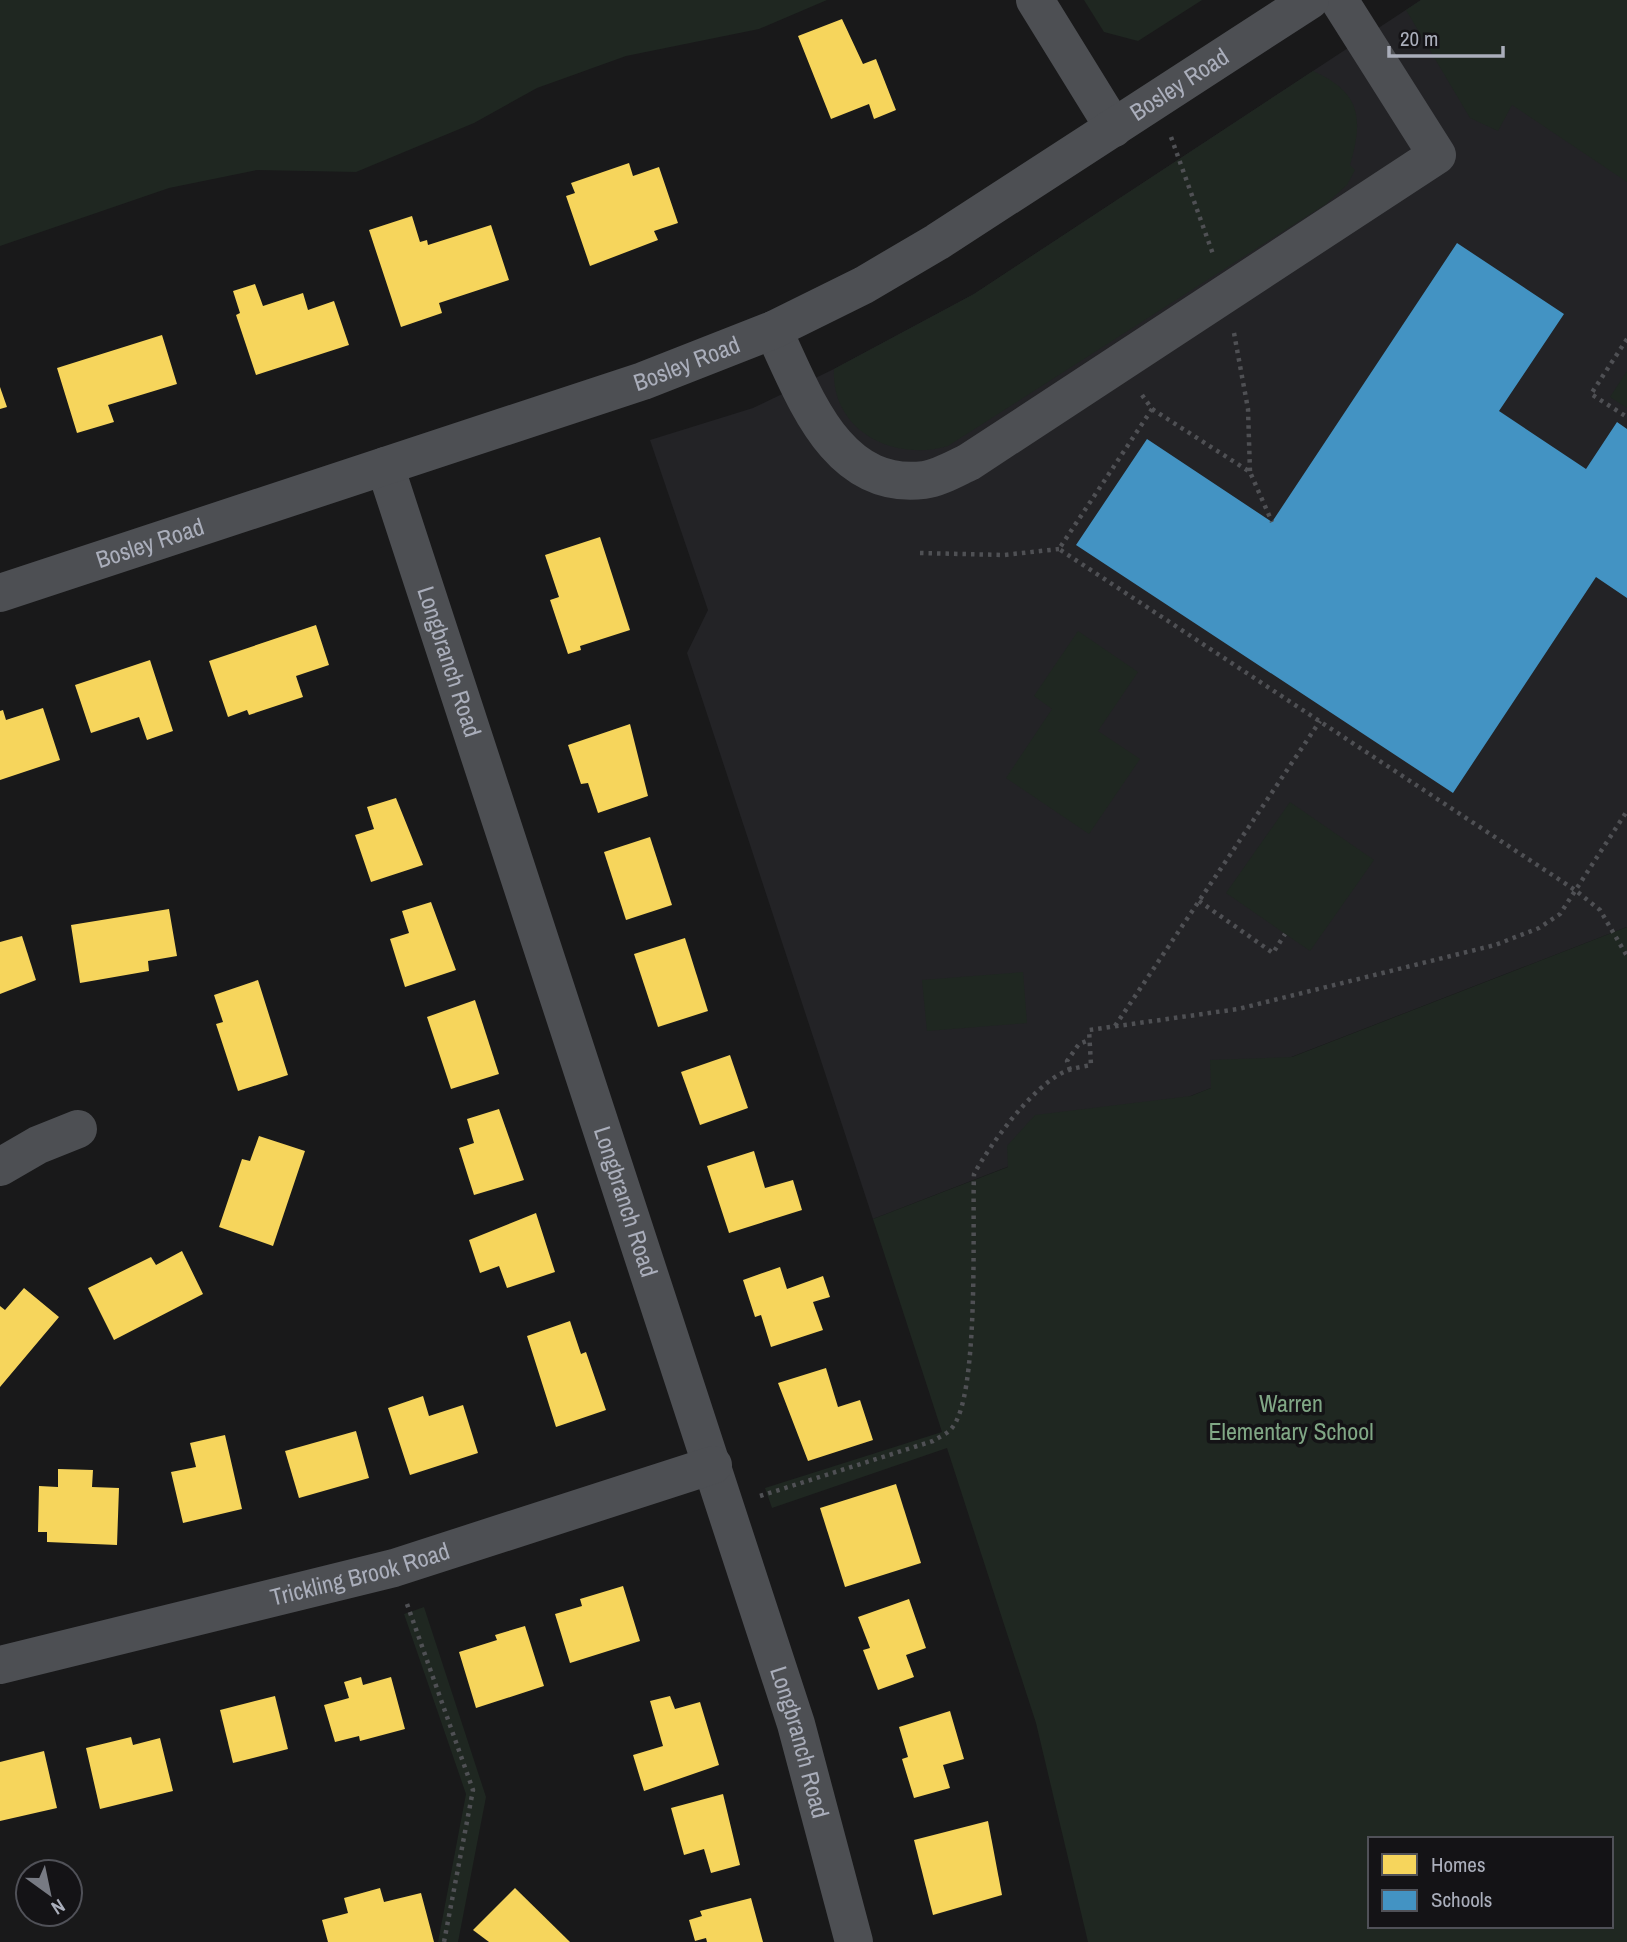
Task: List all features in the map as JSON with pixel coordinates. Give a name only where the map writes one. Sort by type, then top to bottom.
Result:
[{"type":"street","points":[[1035,0],[1114,128]]},
{"type":"street","name":"Bosley Road","points":[[0,593],[643,381],[774,330],[864,285],[937,242],[1310,0]]},
{"type":"street","points":[[774,330],[817,422],[843,455],[892,480],[926,480],[970,462],[1437,155],[1339,0]]},
{"type":"street","name":"Longbranch Road","points":[[385,466],[796,1724],[854,1942]]},
{"type":"street","points":[[0,1167],[38,1145],[78,1129]]},
{"type":"street","name":"Trickling Brook Road","points":[[0,1665],[394,1568],[713,1465]]},
{"type":"path","points":[[1627,339],[1591,394],[1627,417]]},
{"type":"path","points":[[1119,363],[1152,409],[1250,472],[1272,522]]},
{"type":"path","points":[[1059,549],[1152,409]]},
{"type":"path","points":[[920,553],[1004,555],[1059,549],[1575,890],[1600,910],[1627,956]]},
{"type":"path","points":[[1115,1026],[1320,721]]},
{"type":"path","points":[[758,1496],[933,1441],[952,1428],[961,1408],[974,1319],[974,1174],[985,1154],[1043,1085],[1070,1070],[1091,1066],[1089,1030],[1238,1009],[1495,945],[1560,914],[1627,811]]},
{"type":"path","points":[[1199,901],[1273,953],[1285,934]]},
{"type":"path","points":[[1070,1070],[1067,1061],[1079,1044],[1089,1040]]},
{"type":"path","points":[[407,1603],[473,1790],[444,1942]]},
{"type":"shaded area","points":[[1421,0],[1627,0],[1627,927],[873,1219],[687,653],[708,610],[650,440],[753,408],[834,369],[974,294]]},
{"type":"green space","points":[[0,0],[827,0],[759,29],[626,56],[537,88],[474,123],[356,172],[257,170],[169,188],[0,246]]},
{"type":"green space","points":[[1084,0],[1202,0],[1138,41],[1104,32]]},
{"type":"green space","points":[[1421,0],[1627,0],[1627,182],[1512,105],[1498,131],[1470,118],[1406,10]]},
{"type":"green space","points":[[1313,71],[1341,88],[1349,97],[1357,120],[1350,165],[1355,170],[1347,185],[1326,204],[948,446],[927,450],[887,445],[870,437],[855,425],[843,409],[836,391],[834,369],[974,294]]},
{"type":"green space","points":[[1627,371],[1627,408],[1610,397]]},
{"type":"green space","points":[[1078,631],[1138,672],[1098,731],[1140,759],[1089,834],[1006,778],[1052,709],[1034,696]]},
{"type":"green space","points":[[1290,802],[1374,860],[1310,951],[1226,893]]},
{"type":"green space","name":"Warren Elementary School","points":[[1627,927],[1627,1942],[1088,1942],[1036,1723],[947,1448],[772,1508],[765,1488],[942,1432],[873,1219],[1008,1167],[1007,1146],[1035,1115],[1191,1096],[1211,1088],[1210,1060],[1292,1057]]},
{"type":"green space","points":[[1023,972],[1027,1023],[927,1031],[922,980]]},
{"type":"green space","points":[[424,1607],[486,1797],[458,1942],[438,1942],[466,1794],[404,1614]]},
{"type":"building: Homes","points":[[842,19],[863,64],[876,59],[896,110],[874,119],[869,104],[831,119],[798,36]]},
{"type":"building: Homes","points":[[629,163],[633,176],[659,167],[678,223],[654,231],[658,240],[590,266],[566,196],[575,193],[571,183]]},
{"type":"building: Homes","points":[[412,216],[420,242],[427,240],[428,245],[491,225],[509,280],[439,303],[442,313],[401,327],[369,230]]},
{"type":"building: Homes","points":[[255,284],[263,306],[303,293],[308,310],[334,301],[349,345],[256,375],[236,315],[240,313],[233,291]]},
{"type":"building: Homes","points":[[162,335],[177,384],[108,405],[114,422],[77,433],[57,368]]},
{"type":"building: Homes","points":[[0,387],[7,407],[0,409]]},
{"type":"building: Homes","points":[[600,537],[630,630],[580,646],[581,650],[568,654],[550,600],[559,597],[545,555]]},
{"type":"building: Homes","points":[[316,625],[329,665],[296,676],[303,697],[249,715],[247,710],[228,717],[209,661]]},
{"type":"building: Homes","points":[[150,660],[173,731],[147,740],[139,717],[91,733],[75,685]]},
{"type":"building: Homes","points":[[43,708],[60,760],[0,780],[0,711],[3,710],[6,720]]},
{"type":"building: Homes","points":[[630,724],[648,796],[598,813],[588,783],[581,784],[568,745]]},
{"type":"building: Homes","points":[[396,798],[423,865],[371,882],[355,835],[374,829],[367,807]]},
{"type":"building: Homes","points":[[650,837],[672,905],[626,920],[604,852]]},
{"type":"building: Homes","points":[[431,902],[456,970],[405,987],[390,939],[409,933],[402,911]]},
{"type":"building: Homes","points":[[169,909],[177,956],[148,961],[149,971],[80,983],[71,925]]},
{"type":"building: Homes","points":[[22,936],[36,980],[0,994],[0,942]]},
{"type":"building: Homes","points":[[685,938],[708,1011],[658,1027],[634,954]]},
{"type":"building: Homes","points":[[258,980],[288,1075],[238,1091],[216,1024],[223,1022],[214,995]]},
{"type":"building: Homes","points":[[475,1000],[499,1074],[451,1089],[427,1017]]},
{"type":"building: Homes","points":[[730,1055],[748,1108],[700,1125],[681,1072]]},
{"type":"building: Homes","points":[[499,1109],[524,1180],[474,1195],[459,1148],[474,1143],[467,1119]]},
{"type":"building: Homes","points":[[259,1136],[305,1151],[273,1246],[219,1227],[242,1159],[250,1161]]},
{"type":"building: Homes","points":[[754,1151],[765,1188],[793,1180],[802,1210],[729,1233],[707,1166]]},
{"type":"building: Homes","points":[[536,1213],[555,1272],[507,1288],[499,1266],[480,1273],[469,1240]]},
{"type":"building: Homes","points":[[182,1251],[203,1294],[114,1340],[88,1288],[151,1257],[156,1265]]},
{"type":"building: Homes","points":[[780,1267],[787,1289],[823,1276],[830,1297],[813,1302],[823,1330],[771,1347],[761,1315],[755,1317],[743,1280]]},
{"type":"building: Homes","points":[[24,1288],[59,1317],[0,1387],[0,1306],[5,1310]]},
{"type":"building: Homes","points":[[570,1321],[581,1354],[586,1352],[606,1410],[556,1427],[527,1336]]},
{"type":"building: Homes","points":[[826,1368],[838,1407],[860,1400],[873,1440],[808,1461],[778,1383]]},
{"type":"building: Homes","points":[[423,1396],[429,1416],[463,1405],[478,1453],[410,1475],[388,1408]]},
{"type":"building: Homes","points":[[356,1431],[369,1478],[299,1498],[285,1451]]},
{"type":"building: Homes","points":[[225,1435],[242,1509],[183,1523],[171,1472],[196,1467],[190,1443]]},
{"type":"building: Homes","points":[[58,1469],[93,1470],[92,1487],[119,1488],[117,1545],[47,1542],[47,1532],[38,1532],[39,1486],[58,1487]]},
{"type":"building: Homes","points":[[896,1484],[921,1563],[845,1587],[820,1508]]},
{"type":"building: Homes","points":[[623,1586],[640,1641],[570,1663],[555,1614],[582,1606],[580,1599]]},
{"type":"building: Homes","points":[[909,1599],[926,1648],[906,1655],[914,1677],[878,1690],[863,1650],[870,1648],[858,1617]]},
{"type":"building: Homes","points":[[525,1626],[544,1686],[476,1708],[459,1652],[497,1640],[495,1635]]},
{"type":"building: Homes","points":[[361,1677],[363,1685],[391,1677],[405,1729],[360,1741],[359,1736],[335,1742],[324,1705],[349,1698],[344,1682]]},
{"type":"building: Homes","points":[[275,1696],[288,1749],[233,1763],[220,1710]]},
{"type":"building: Homes","points":[[670,1696],[675,1709],[700,1702],[719,1765],[644,1791],[633,1755],[663,1746],[650,1701]]},
{"type":"building: Homes","points":[[950,1711],[964,1759],[943,1765],[950,1788],[914,1798],[902,1759],[908,1757],[899,1727]]},
{"type":"building: Homes","points":[[131,1737],[133,1745],[160,1738],[173,1791],[100,1809],[86,1748]]},
{"type":"building: Homes","points":[[44,1751],[57,1808],[0,1821],[0,1762]]},
{"type":"building: Homes","points":[[723,1794],[740,1865],[711,1873],[704,1849],[684,1855],[671,1808]]},
{"type":"building: Homes","points":[[988,1821],[1002,1895],[933,1915],[914,1840]]},
{"type":"building: Homes","points":[[380,1888],[384,1902],[421,1893],[434,1942],[328,1942],[322,1920],[348,1913],[344,1898]]},
{"type":"building: Homes","points":[[515,1888],[570,1942],[489,1942],[473,1930]]},
{"type":"building: Homes","points":[[751,1898],[763,1942],[707,1942],[706,1938],[695,1941],[689,1920],[702,1916],[700,1911]]},
{"type":"building: Schools","points":[[1457,243],[1564,314],[1499,411],[1586,469],[1617,422],[1627,429],[1627,598],[1596,577],[1453,793],[1076,545],[1147,439],[1272,522]]}]
